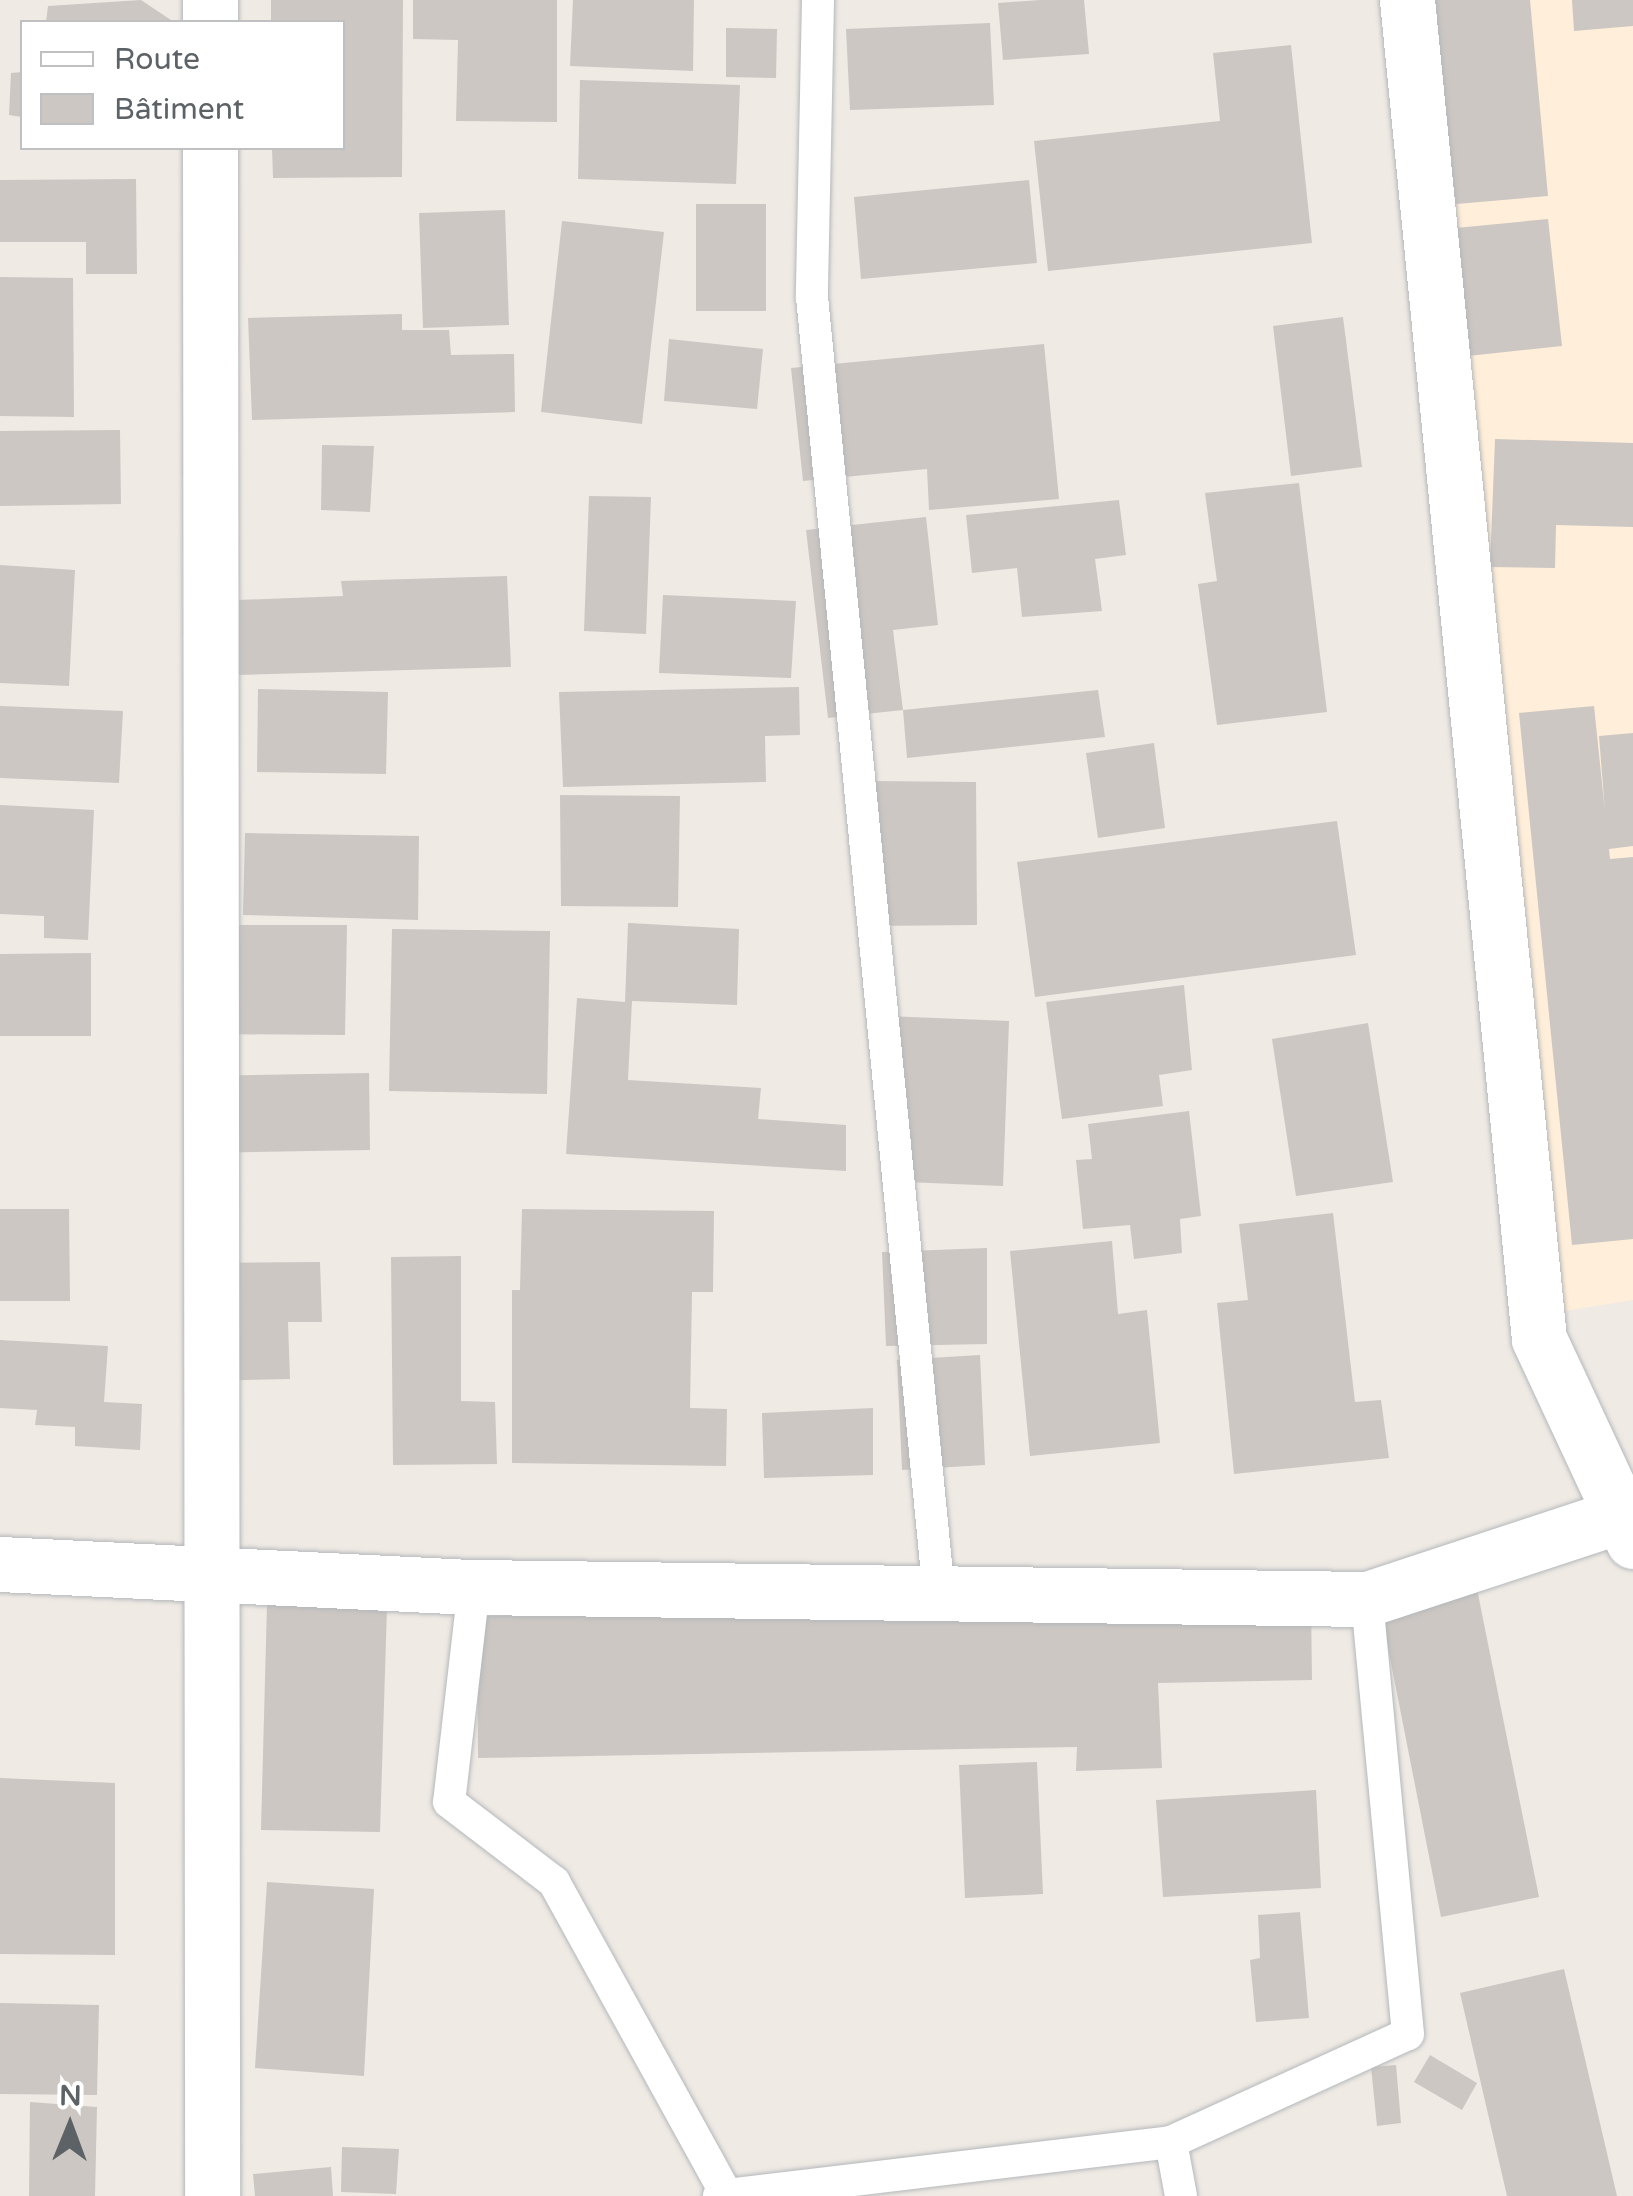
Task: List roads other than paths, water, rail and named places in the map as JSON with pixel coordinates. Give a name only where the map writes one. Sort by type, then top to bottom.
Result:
[{"type":"street","points":[[0,1564],[474,1587],[1367,1599],[1631,1520],[1539,1339],[1407,0]]},
{"type":"street","points":[[210,150],[212,2196]]},
{"type":"lane","points":[[818,0],[812,297],[939,1594]]},
{"type":"lane","points":[[474,1587],[449,1802],[554,1882],[722,2194],[1171,2142],[1408,2034],[1367,1599]]},
{"type":"lane","points":[[1171,2142],[1181,2196]]}]
